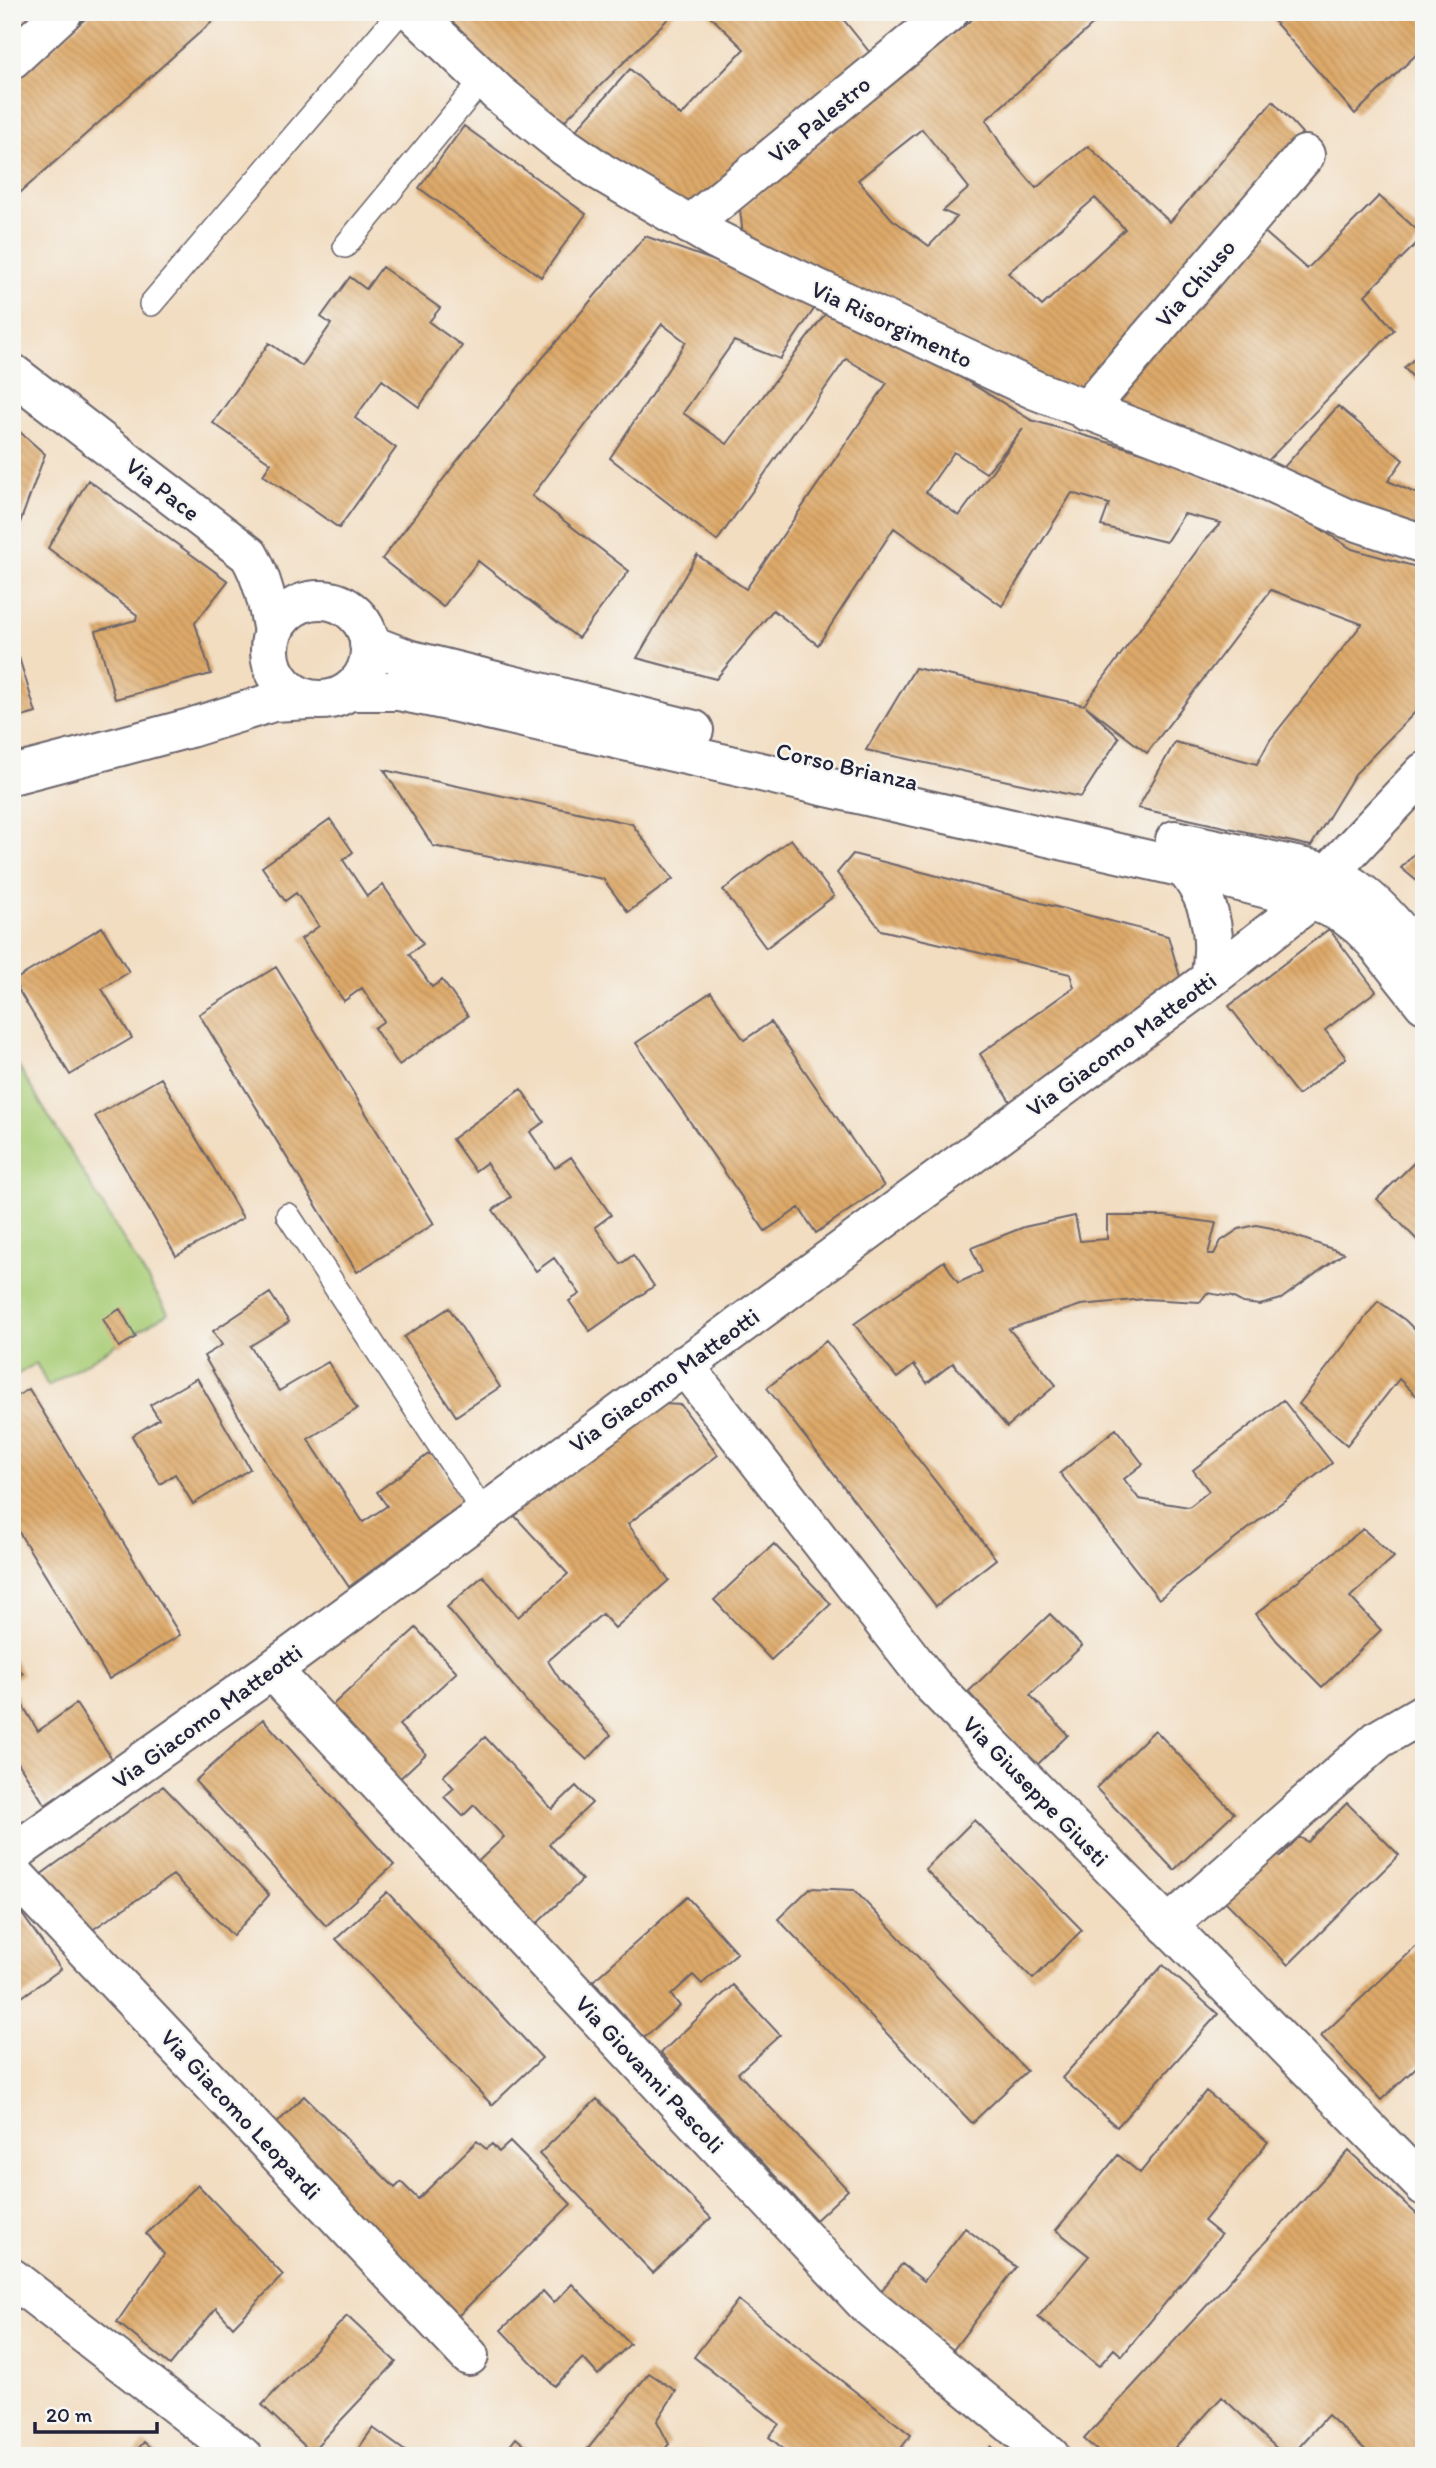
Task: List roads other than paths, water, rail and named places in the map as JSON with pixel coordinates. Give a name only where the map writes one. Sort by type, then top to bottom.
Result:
[{"type":"street","points":[[12,58],[63,12]]},
{"type":"street","name":"Via Risorgimento","points":[[412,12],[522,114],[601,172],[690,225],[779,271],[1035,390],[1224,462],[1353,521],[1424,544]]},
{"type":"street","name":"Via Palestro","points":[[690,225],[948,12]]},
{"type":"street","name":"Via Chiuso","points":[[1086,411],[1305,155]]},
{"type":"street","name":"Via Pace","points":[[12,373],[249,555],[266,596],[271,640]]},
{"type":"street","points":[[12,775],[190,728],[273,702],[334,699],[350,691],[366,670],[369,644],[367,632],[358,617],[345,607],[329,601],[311,601],[295,606],[281,617],[271,640],[242,683],[190,728]]},
{"type":"street","points":[[271,640],[271,665],[280,681],[292,693],[309,699]]},
{"type":"street","name":"Corso Brianza","points":[[369,644],[411,660],[705,733],[1199,846],[1320,887]]},
{"type":"street","name":"Corso Brianza","points":[[350,691],[398,691],[1184,869],[1320,887]]},
{"type":"street","name":"Via Giacomo Matteotti","points":[[12,1854],[272,1670],[1210,979],[1320,887],[1424,772]]},
{"type":"street","points":[[1184,869],[1203,896],[1210,915],[1214,947],[1210,979]]},
{"type":"street","points":[[1424,961],[1373,901],[1344,880],[1320,887],[1342,913],[1374,941],[1424,1003]]},
{"type":"street","name":"Via Giuseppe Giusti","points":[[684,1365],[932,1685],[1424,2186]]},
{"type":"street","name":"Via Giovanni Pascoli","points":[[272,1670],[866,2305],[1050,2456]]},
{"type":"street","points":[[1168,1926],[1379,1739],[1424,1713]]},
{"type":"street","name":"Via Giacomo Leopardi","points":[[12,1872],[469,2356]]},
{"type":"street","points":[[12,2278],[242,2456]]},
{"type":"lane","points":[[151,304],[400,12]]},
{"type":"lane","points":[[345,246],[483,79]]},
{"type":"lane","points":[[288,1214],[484,1513]]}]
